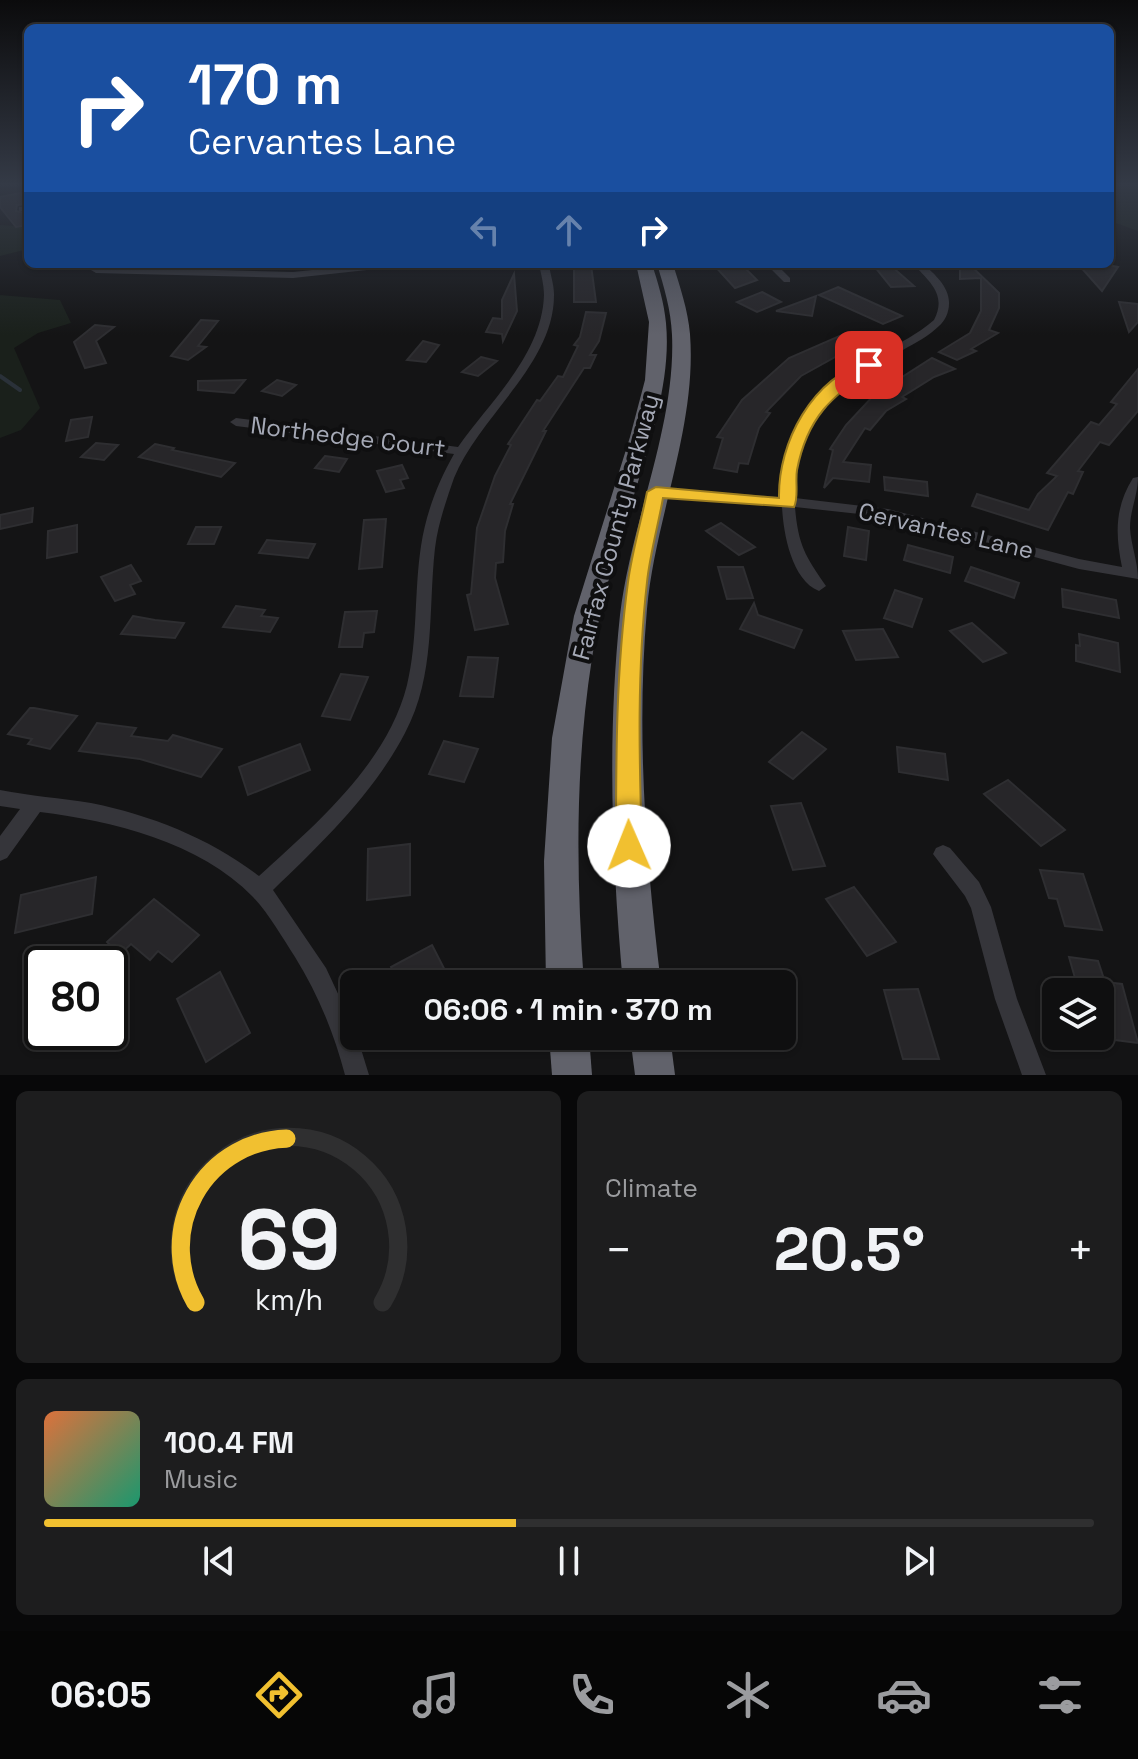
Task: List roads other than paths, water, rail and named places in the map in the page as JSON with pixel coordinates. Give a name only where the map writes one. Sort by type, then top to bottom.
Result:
[{"type":"highway","name":"Fairfax County Parkway","points":[[565,970],[561,867],[563,782],[569,716],[591,598],[646,424],[658,367],[658,320],[645,268]]},
{"type":"highway","name":"Fairfax County Parkway","points":[[641,970],[629,846],[627,702],[638,579],[675,417],[683,363],[680,316],[666,268]]},
{"type":"highway","points":[[570,1050],[572,1075]]},
{"type":"highway","points":[[652,1050],[655,1075]]},
{"type":"street","points":[[96,270],[293,275],[358,268]]},
{"type":"street","points":[[260,889],[342,810],[372,772],[403,719],[422,656],[432,529],[443,491],[460,451],[520,370],[543,328],[549,298],[545,268]]},
{"type":"street","points":[[775,268],[787,280]]},
{"type":"street","points":[[819,586],[796,558],[787,479],[794,446],[805,421],[821,400],[849,376],[933,327],[944,312],[944,293],[922,268]]},
{"type":"street","name":"Northedge Court","points":[[236,422],[460,451]]},
{"type":"street","points":[[1134,574],[1121,520],[1124,507],[1138,481]]},
{"type":"street","name":"Cervantes Lane","points":[[656,492],[888,513],[1079,564],[1134,574]]},
{"type":"street","points":[[0,798],[100,813],[142,825],[200,851],[238,872],[260,889],[316,972],[338,1015],[357,1075]]},
{"type":"street","points":[[0,852],[34,805]]},
{"type":"street","points":[[943,854],[972,889],[981,907],[1006,999],[1034,1075]]},
{"type":"waterway","points":[[0,376],[20,390]]}]
